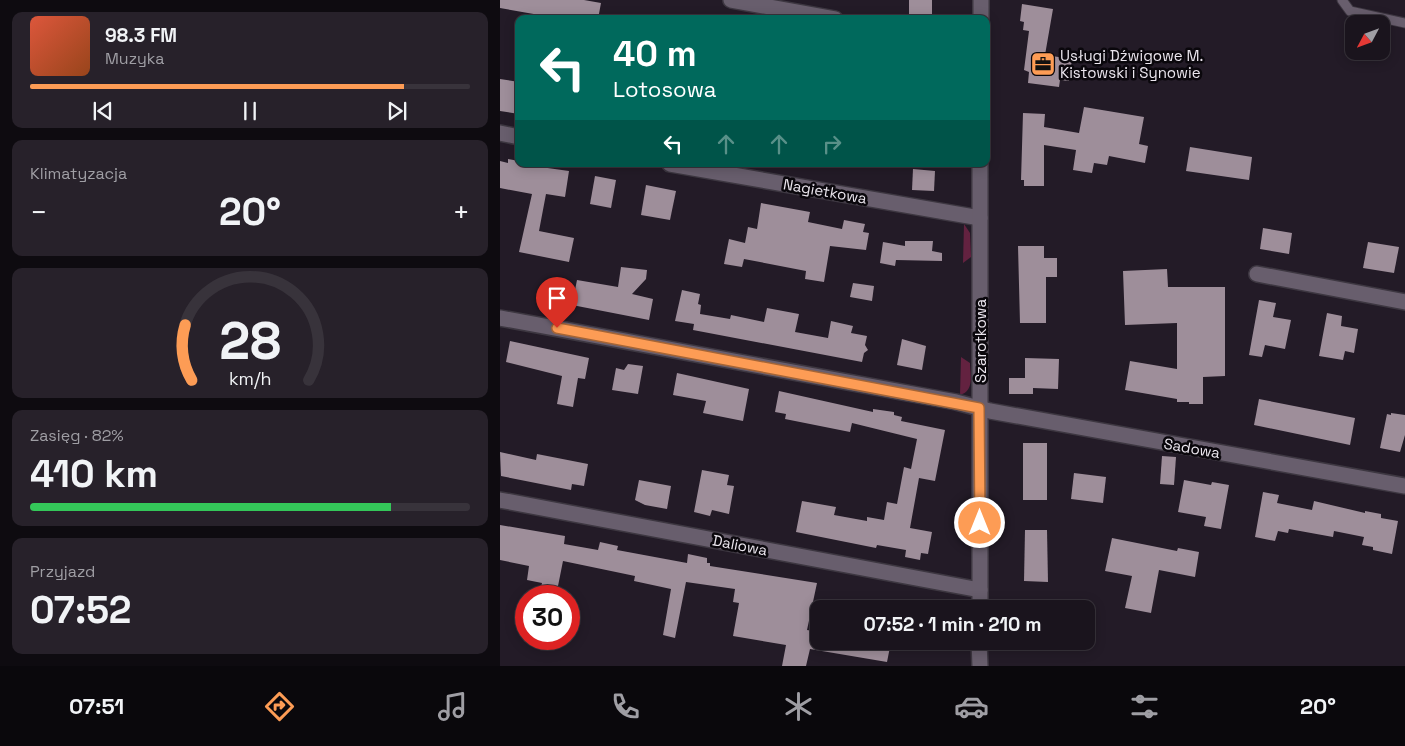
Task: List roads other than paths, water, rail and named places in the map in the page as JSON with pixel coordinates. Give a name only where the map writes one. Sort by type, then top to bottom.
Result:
[{"type":"street","points":[[731,0],[813,15]]},
{"type":"street","points":[[981,0],[981,15]]},
{"type":"street","points":[[500,134],[515,136]]},
{"type":"street","name":"Nagietkowa","points":[[687,167],[980,218]]},
{"type":"street","name":"Szarotkowa","points":[[980,167],[980,600]]},
{"type":"street","points":[[1257,274],[1405,302]]},
{"type":"street","name":"Sadowa","points":[[500,318],[1405,486]]},
{"type":"street","name":"Daliowa","points":[[500,500],[980,590]]},
{"type":"street","points":[[980,650],[980,666]]},
{"type":"lane","points":[[1342,0],[1350,11],[1405,23]]},
{"type":"place","name":"Usługi Dźwigowe M. Kistowski i Synowie","points":[[1043,64]]}]
